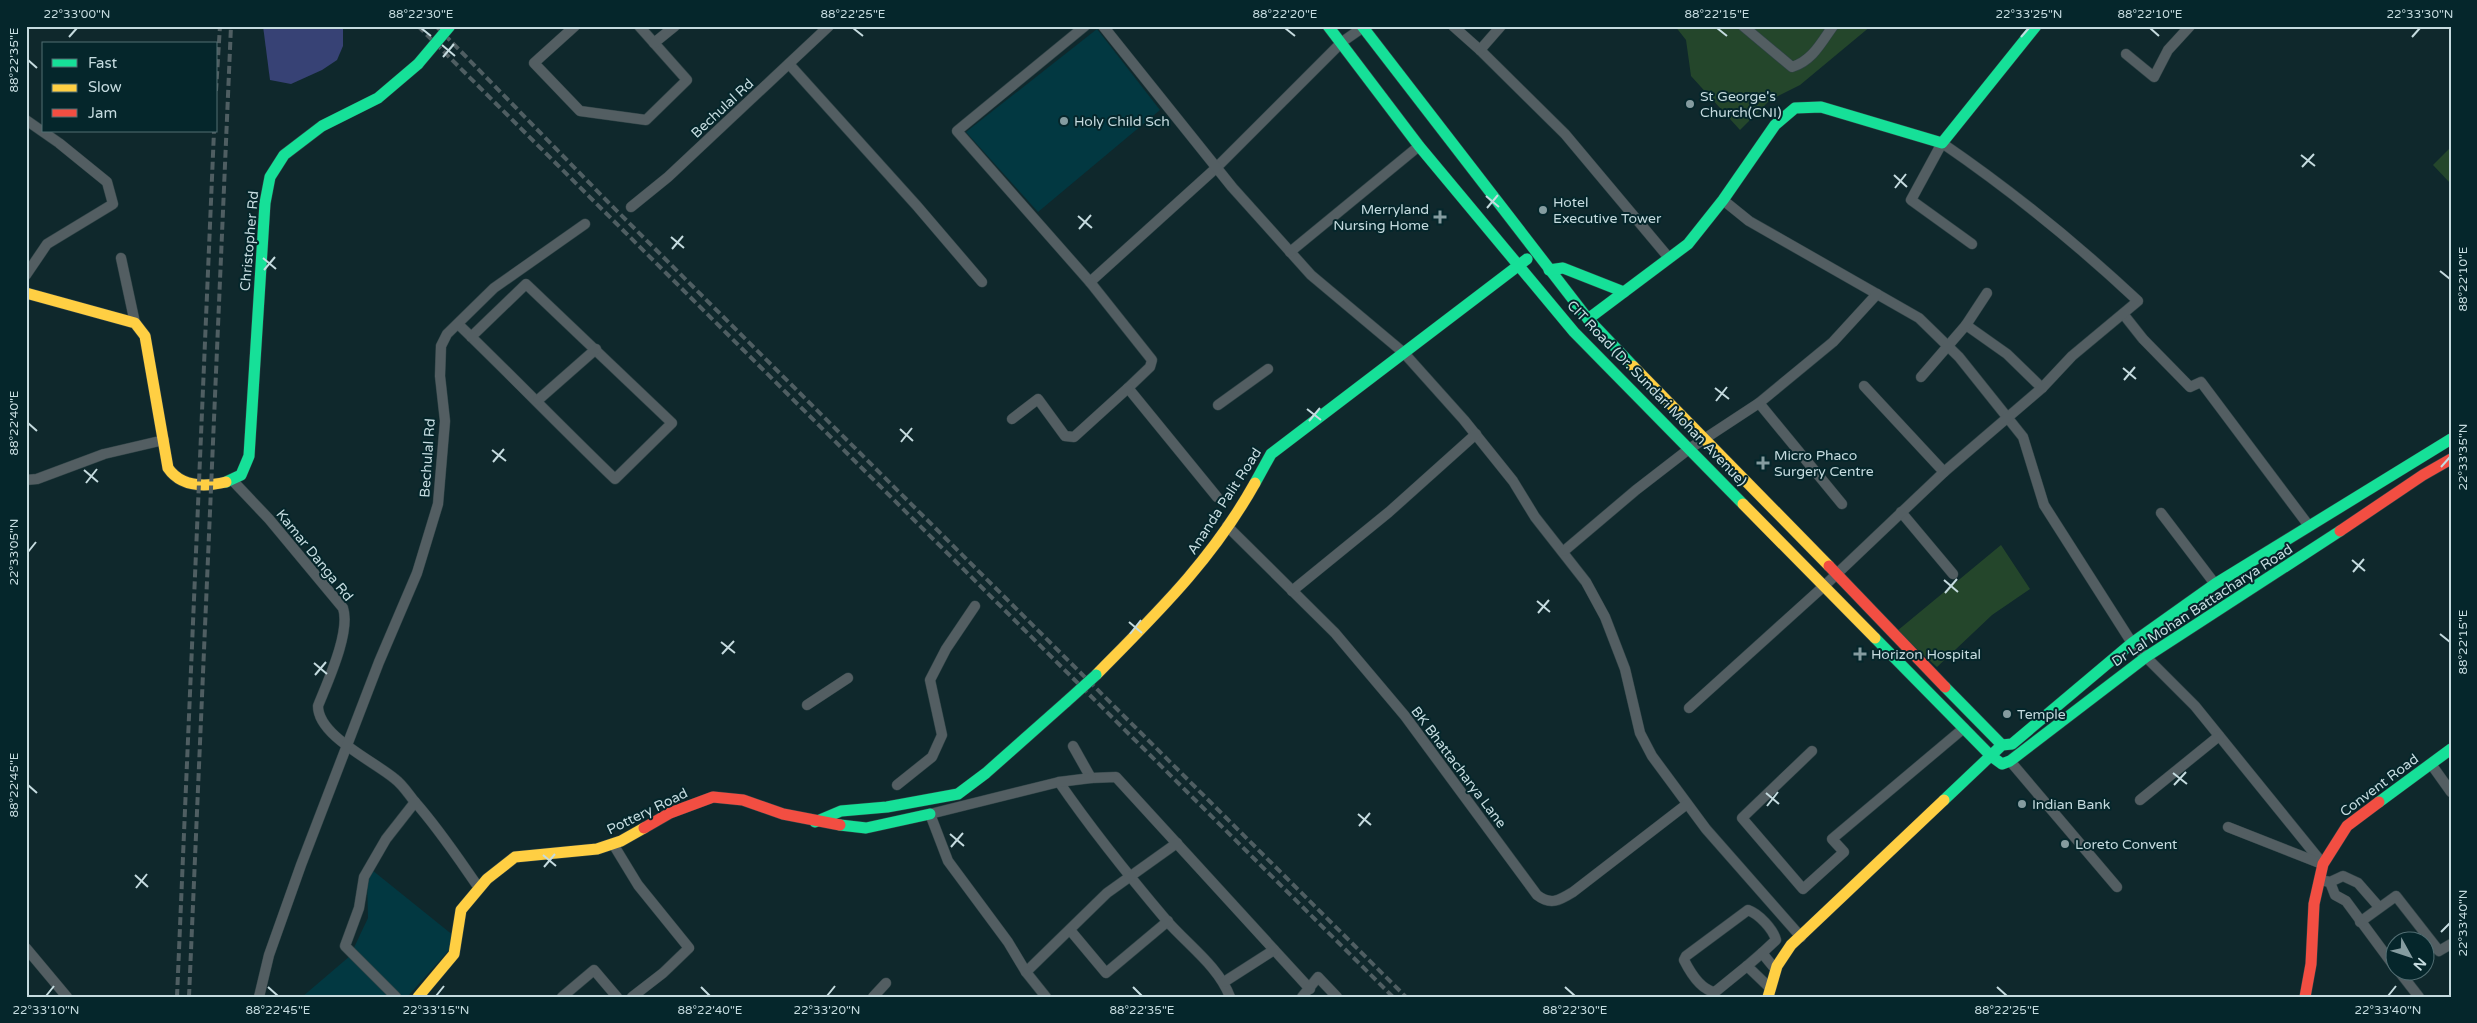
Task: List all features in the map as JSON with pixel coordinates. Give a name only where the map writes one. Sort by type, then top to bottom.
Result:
[{"type":"street","name":"Christopher Rd","points":[[233,481],[244,470],[252,434],[265,203],[270,176],[284,155],[322,126],[378,98],[418,64],[450,26]]},
{"type":"street","points":[[575,26],[534,63],[580,111],[646,120],[687,80],[639,26]]},
{"type":"street","points":[[654,43],[675,26]]},
{"type":"street","name":"Bechulal Rd","points":[[631,207],[668,176],[828,26]]},
{"type":"street","points":[[1012,419],[1038,399],[1065,436],[1074,436],[1150,367],[1152,360],[1090,282],[957,131],[1085,26]]},
{"type":"street","points":[[1103,26],[1216,168],[1311,276],[1404,353],[1514,480],[1536,517],[1586,582],[1605,617],[1625,669],[1640,733],[1666,777],[1759,891],[1801,937]]},
{"type":"street","name":"CIT Road (Dr. Sundari Mohan Avenue)","points":[[1328,26],[1420,146],[1574,332],[1991,756]]},
{"type":"street","points":[[1453,26],[1565,134],[1669,258]]},
{"type":"street","points":[[1480,50],[1502,26]]},
{"type":"street","points":[[1743,26],[1792,67],[1803,63],[1816,50],[1833,26]]},
{"type":"street","points":[[1972,244],[1911,200],[1942,142],[2036,26]]},
{"type":"street","points":[[2126,54],[2154,77],[2168,50],[2190,26]]},
{"type":"street","points":[[1090,282],[1216,168],[1342,42],[1363,27]]},
{"type":"street","name":"CIT Road (Dr. Sundari Mohan Avenue)","points":[[1363,27],[1588,319],[2002,745]]},
{"type":"street","points":[[789,64],[917,206],[982,282]]},
{"type":"street","points":[[1588,319],[1688,244],[1723,200],[1775,124],[1795,108],[1821,107],[1942,142],[2006,187],[2082,248],[2138,301],[2124,315],[2072,356],[2042,388],[1944,472],[1837,574],[1689,708]]},
{"type":"street","points":[[26,120],[42,131]]},
{"type":"street","points":[[26,275],[47,244],[114,204],[107,182],[44,132]]},
{"type":"street","points":[[1290,252],[1420,146]]},
{"type":"street","points":[[1723,200],[1749,221],[1919,318],[1948,346],[2023,437],[2044,505],[2132,643],[2194,706],[2323,864]]},
{"type":"street","name":"Bechulal Rd","points":[[259,997],[269,955],[318,819],[348,746],[379,662],[417,573],[438,504],[446,421],[440,376],[441,346],[447,334],[494,288],[585,224]]},
{"type":"street","name":"Ananda Palit Road","points":[[814,822],[841,811],[886,807],[958,794],[986,773],[1096,675],[1179,591],[1210,554],[1256,484],[1271,454],[1536,252]]},
{"type":"street","points":[[121,258],[135,323],[144,336],[168,468],[177,479],[200,485],[233,481]]},
{"type":"street","points":[[1549,270],[1563,268],[1624,292]]},
{"type":"street","points":[[458,324],[471,337],[538,400],[615,479],[672,424],[596,349],[526,284],[471,337]]},
{"type":"street","points":[[26,292],[135,323]]},
{"type":"street","points":[[1921,377],[1966,325],[1987,293]]},
{"type":"street","points":[[1564,551],[1689,449],[1759,403],[1833,342],[1876,294]]},
{"type":"street","points":[[2124,315],[2190,388],[2201,382],[2310,526]]},
{"type":"street","points":[[1966,325],[2007,354],[2042,388]]},
{"type":"street","points":[[538,400],[596,349]]},
{"type":"street","points":[[1218,405],[1268,369]]},
{"type":"street","points":[[1864,386],[1944,472]]},
{"type":"street","name":"Ananda Palit Road","points":[[1128,388],[1218,497]]},
{"type":"street","points":[[1759,403],[1842,504]]},
{"type":"street","points":[[1292,591],[1389,512],[1476,434]]},
{"type":"street","name":"Dr Lal Mohan Battacharya Road","points":[[1769,992],[1776,970],[1790,945],[1801,937],[2002,745],[2012,744],[2132,643],[2215,584],[2451,439]]},
{"type":"street","points":[[26,480],[37,479],[104,454],[164,440]]},
{"type":"street","name":"Dr Lal Mohan Battacharya Road","points":[[2010,761],[2146,657],[2319,546],[2451,458]]},
{"type":"street","name":"Kamar Danga Rd","points":[[233,481],[344,608],[346,616],[337,660],[318,706],[318,713],[324,725],[348,746],[396,780],[439,830],[479,888]]},
{"type":"street","points":[[1901,512],[1953,574]]},
{"type":"street","points":[[2161,513],[2215,584]]},
{"type":"street","name":"BK Bhattacharya Lane","points":[[1227,526],[1335,633],[1404,716],[1537,895],[1545,901],[1556,902],[1573,892],[1687,804]]},
{"type":"street","points":[[897,785],[932,757],[942,734],[930,680],[946,649],[975,606]]},
{"type":"street","points":[[807,704],[848,678]]},
{"type":"street","points":[[1812,752],[1742,818],[1803,889],[1844,852],[1832,839],[1964,728]]},
{"type":"street","points":[[2140,800],[2219,736]]},
{"type":"street","points":[[1073,746],[1091,778]]},
{"type":"street","name":"Convent Road","points":[[2305,997],[2311,964],[2314,904],[2324,880],[2323,864],[2347,826],[2451,749]]},
{"type":"street","points":[[1991,756],[2002,764],[2010,761],[2118,887]]},
{"type":"street","points":[[2431,764],[2450,791]]},
{"type":"street","points":[[1046,997],[1026,972],[1008,942],[948,861],[930,814],[1059,782],[1116,777],[1310,989]]},
{"type":"street","points":[[1059,782],[1081,815],[1168,921],[1224,982],[1230,997]]},
{"type":"street","name":"Pottery Road","points":[[418,997],[454,954],[461,910],[501,866],[515,857],[576,852],[613,844],[670,813],[713,797],[744,800],[814,822],[866,828],[930,814]]},
{"type":"street","points":[[396,997],[345,946],[359,908],[364,877],[386,840],[415,802]]},
{"type":"street","points":[[2228,827],[2323,864]]},
{"type":"street","points":[[1026,972],[1107,893],[1177,843]]},
{"type":"street","points":[[613,844],[638,885],[689,948],[663,973],[632,997]]},
{"type":"street","points":[[2379,907],[2358,883],[2343,876],[2324,880],[2335,895],[2346,901],[2384,953]]},
{"type":"street","points":[[2360,922],[2396,896],[2439,951],[2451,944]]},
{"type":"street","points":[[1748,910],[1754,912],[1774,934],[1776,940],[1747,966],[1715,992],[1704,988],[1684,960],[1686,956],[1748,910]]},
{"type":"street","points":[[1070,930],[1106,973],[1168,921]]},
{"type":"street","points":[[26,948],[67,997]]},
{"type":"street","points":[[1224,982],[1274,950]]},
{"type":"street","points":[[1762,953],[1776,970]]},
{"type":"street","points":[[1747,966],[1769,992]]},
{"type":"street","points":[[562,997],[594,970],[617,997]]},
{"type":"street","points":[[1302,997],[1318,977],[1337,997]]},
{"type":"street","points":[[2406,980],[2419,997]]},
{"type":"street","points":[[873,997],[886,983]]},
{"type":"shaded area","name":"Holy Child Sch","points":[[1097,29],[1160,110],[1038,212],[966,132]]},
{"type":"shaded area","points":[[372,870],[454,936],[451,948],[407,997],[302,997],[350,956],[368,918],[367,878]]},
{"type":"green space","points":[[1675,26],[1871,26],[1800,85],[1770,100],[1740,130],[1691,76],[1686,40]]},
{"type":"green space","points":[[2451,147],[2451,184],[2433,165]]},
{"type":"green space","points":[[2001,545],[2030,589],[1992,615],[1937,667],[1897,631]]},
{"type":"water","points":[[263,26],[343,26],[343,46],[337,60],[322,70],[291,84],[270,80]]},
{"type":"railway","points":[[218,58],[220,26]]},
{"type":"railway","points":[[189,997],[231,26]]},
{"type":"railway","points":[[418,26],[1393,997]]},
{"type":"railway","points":[[436,26],[607,201],[1406,997]]},
{"type":"railway","points":[[177,997],[214,132]]},
{"type":"traffic: fast","points":[[418,64],[450,26]]},
{"type":"traffic: fast","points":[[1328,26],[1419,146],[1574,332],[1743,504]]},
{"type":"traffic: fast","points":[[1362,26],[1588,319],[1633,366]]},
{"type":"traffic: fast","points":[[1588,319],[1688,244],[1723,200],[1775,125],[1795,108],[1821,107],[1942,143],[2036,26]]},
{"type":"traffic: fast","points":[[226,482],[241,475],[249,456],[265,203],[270,177],[284,155],[322,126],[378,98],[418,64]]},
{"type":"traffic: fast","points":[[1255,483],[1271,454],[1527,259]]},
{"type":"traffic: fast","points":[[1549,270],[1563,268],[1624,292]]},
{"type":"traffic: fast","points":[[1944,800],[2002,745],[2012,744],[2132,643],[2215,584],[2451,439]]},
{"type":"traffic: fast","points":[[1875,638],[1991,756],[2002,764],[2010,761],[2146,657],[2340,531]]},
{"type":"traffic: fast","points":[[1066,702],[1096,675]]},
{"type":"traffic: fast","points":[[1945,687],[2002,745]]},
{"type":"traffic: fast","points":[[815,822],[841,811],[887,807],[958,794],[986,773],[1066,702]]},
{"type":"traffic: fast","points":[[2379,802],[2451,749]]},
{"type":"traffic: fast","points":[[840,825],[866,828],[930,814]]},
{"type":"traffic: slow","points":[[26,293],[135,323],[145,336],[168,468],[180,479],[194,484],[210,485],[226,482]]},
{"type":"traffic: slow","points":[[1633,366],[1829,566]]},
{"type":"traffic: slow","points":[[1096,675],[1162,607],[1202,561],[1221,537],[1255,483]]},
{"type":"traffic: slow","points":[[1743,504],[1875,638]]},
{"type":"traffic: slow","points":[[1768,997],[1777,966],[1791,945],[1944,800]]},
{"type":"traffic: slow","points":[[418,997],[454,954],[461,910],[487,879],[515,857],[597,849],[621,841],[644,828]]},
{"type":"traffic: jam","points":[[2340,531],[2423,475],[2451,459]]},
{"type":"traffic: jam","points":[[1829,566],[1945,687]]},
{"type":"traffic: jam","points":[[644,828],[670,813],[713,797],[743,800],[783,814],[840,825]]},
{"type":"traffic: jam","points":[[2305,997],[2311,964],[2314,904],[2323,864],[2347,826],[2379,802]]},
{"type":"place","name":"St George's Church(CNI)","points":[[1690,104]]},
{"type":"place","name":"Holy Child Sch","points":[[1064,121]]},
{"type":"place","name":"Hotel Executive Tower","points":[[1543,210]]},
{"type":"place","name":"Merryland Nursing Home","points":[[1440,217]]},
{"type":"place","name":"Micro Phaco Surgery Centre","points":[[1763,463]]},
{"type":"place","name":"Horizon Hospital","points":[[1860,654]]},
{"type":"place","name":"Temple","points":[[2007,714]]},
{"type":"place","name":"Indian Bank","points":[[2022,804]]},
{"type":"place","name":"Loreto Convent","points":[[2065,844]]}]
